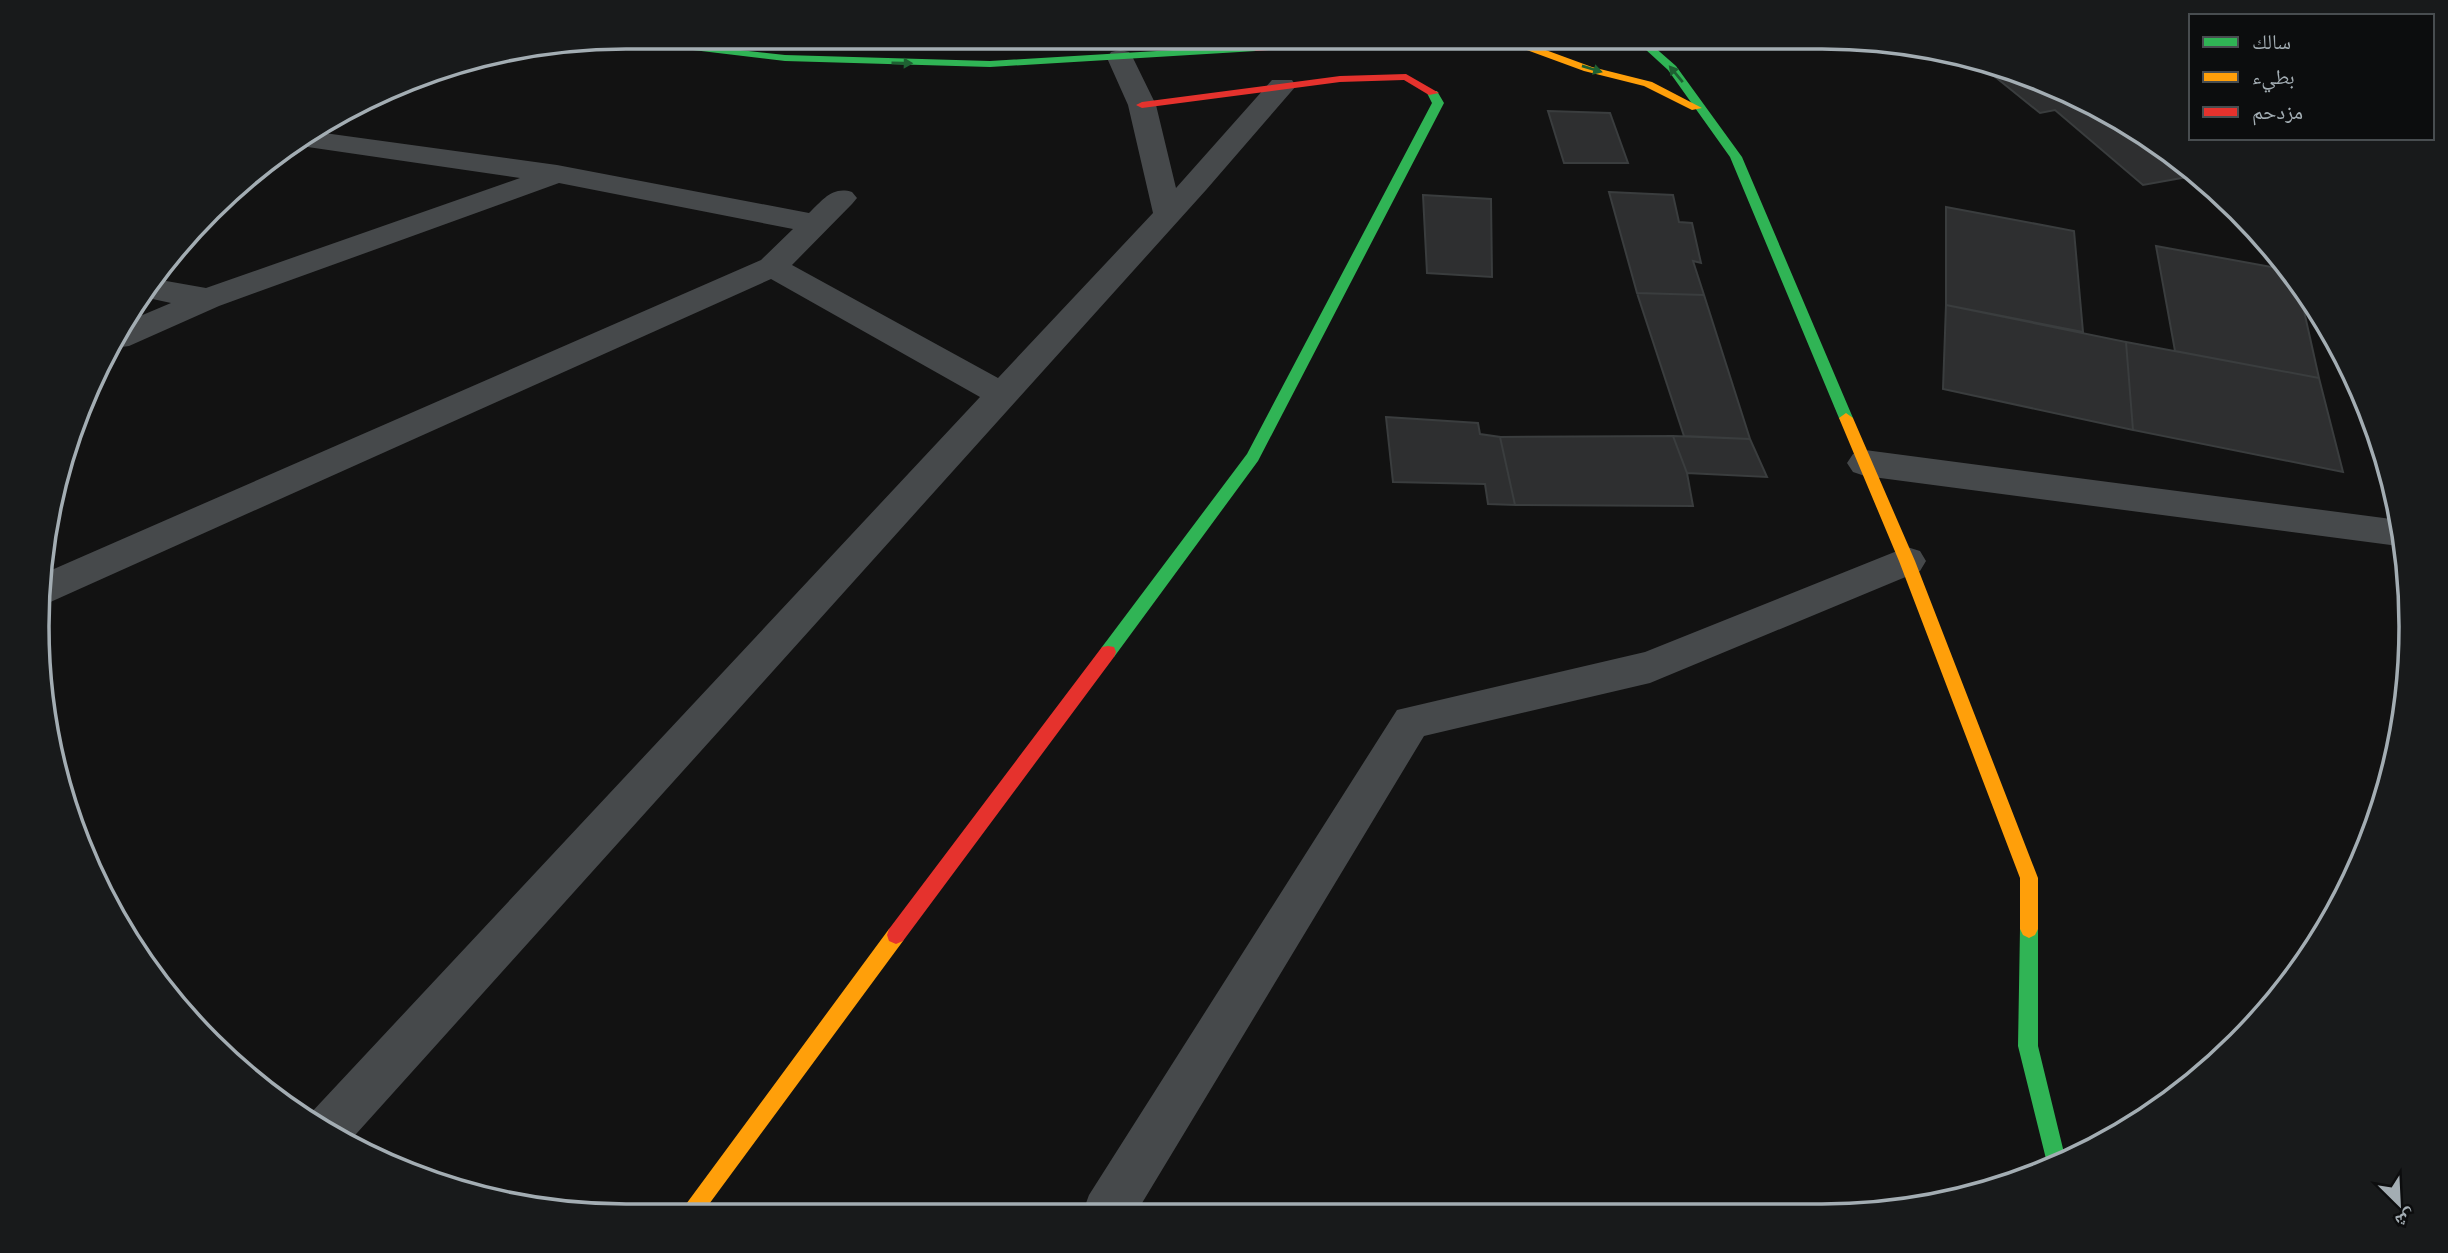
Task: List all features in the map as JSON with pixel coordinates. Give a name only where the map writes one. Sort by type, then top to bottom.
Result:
[{"type":"street","points":[[704,49],[785,58],[877,63],[990,64],[1238,49]]},
{"type":"street","points":[[1527,49],[1660,89],[1708,114]]},
{"type":"street","points":[[1650,49],[1672,68],[1708,114],[1736,157],[1907,561],[2029,878],[2028,1046],[2054,1154]]},
{"type":"street","points":[[1120,58],[1142,105],[1168,214]]},
{"type":"street","points":[[696,1204],[1253,457],[1438,103],[1431,90],[1406,77],[1340,79],[1142,105]]},
{"type":"street","points":[[332,1123],[1168,214],[1282,86]]},
{"type":"street","points":[[315,140],[557,174],[816,224]]},
{"type":"street","points":[[129,333],[208,299],[557,174]]},
{"type":"street","points":[[50,587],[772,267],[842,198]]},
{"type":"street","points":[[772,267],[1002,395]]},
{"type":"street","points":[[157,290],[208,299]]},
{"type":"street","points":[[1865,463],[2391,532]]},
{"type":"street","points":[[1113,1204],[1411,722],[1650,667],[1907,561]]},
{"type":"building","points":[[1994,76],[2042,93],[2110,126],[2184,177],[2143,185],[2055,110],[2040,113]]},
{"type":"building","points":[[1548,111],[1610,113],[1628,163],[1564,163]]},
{"type":"building","points":[[1609,192],[1673,195],[1679,222],[1692,223],[1701,263],[1693,261],[1704,295],[1637,293]]},
{"type":"building","points":[[1423,195],[1491,199],[1492,277],[1427,273]]},
{"type":"building","points":[[1946,207],[2074,231],[2083,332],[1946,305]]},
{"type":"building","points":[[2156,246],[2274,267],[2303,308],[2319,378],[2175,351]]},
{"type":"building","points":[[1637,293],[1704,295],[1750,439],[1684,436]]},
{"type":"building","points":[[1946,305],[2126,342],[2133,430],[1943,389]]},
{"type":"building","points":[[2126,342],[2319,378],[2343,472],[2133,430]]},
{"type":"building","points":[[1386,417],[1478,423],[1480,434],[1500,437],[1515,505],[1488,504],[1485,484],[1393,482]]},
{"type":"building","points":[[1673,436],[1687,473],[1693,506],[1515,505],[1500,437]]},
{"type":"building","points":[[1673,436],[1750,439],[1767,477],[1687,473]]},
{"type":"traffic: fast","points":[[704,49],[785,58],[990,64],[1239,49]]},
{"type":"traffic: fast","points":[[1650,49],[1672,68],[1736,157],[1846,418]]},
{"type":"traffic: fast","points":[[1108,652],[1253,457],[1438,103],[1433,93]]},
{"type":"traffic: fast","points":[[2029,929],[2028,1046],[2054,1154]]},
{"type":"traffic: slow","points":[[1533,49],[1588,69],[1648,84],[1696,108]]},
{"type":"traffic: slow","points":[[1846,418],[1907,561],[2029,878],[2029,929]]},
{"type":"traffic: slow","points":[[696,1204],[896,935]]},
{"type":"traffic: jam","points":[[1142,105],[1340,79],[1406,77],[1433,93]]},
{"type":"traffic: jam","points":[[896,935],[1108,652]]}]
